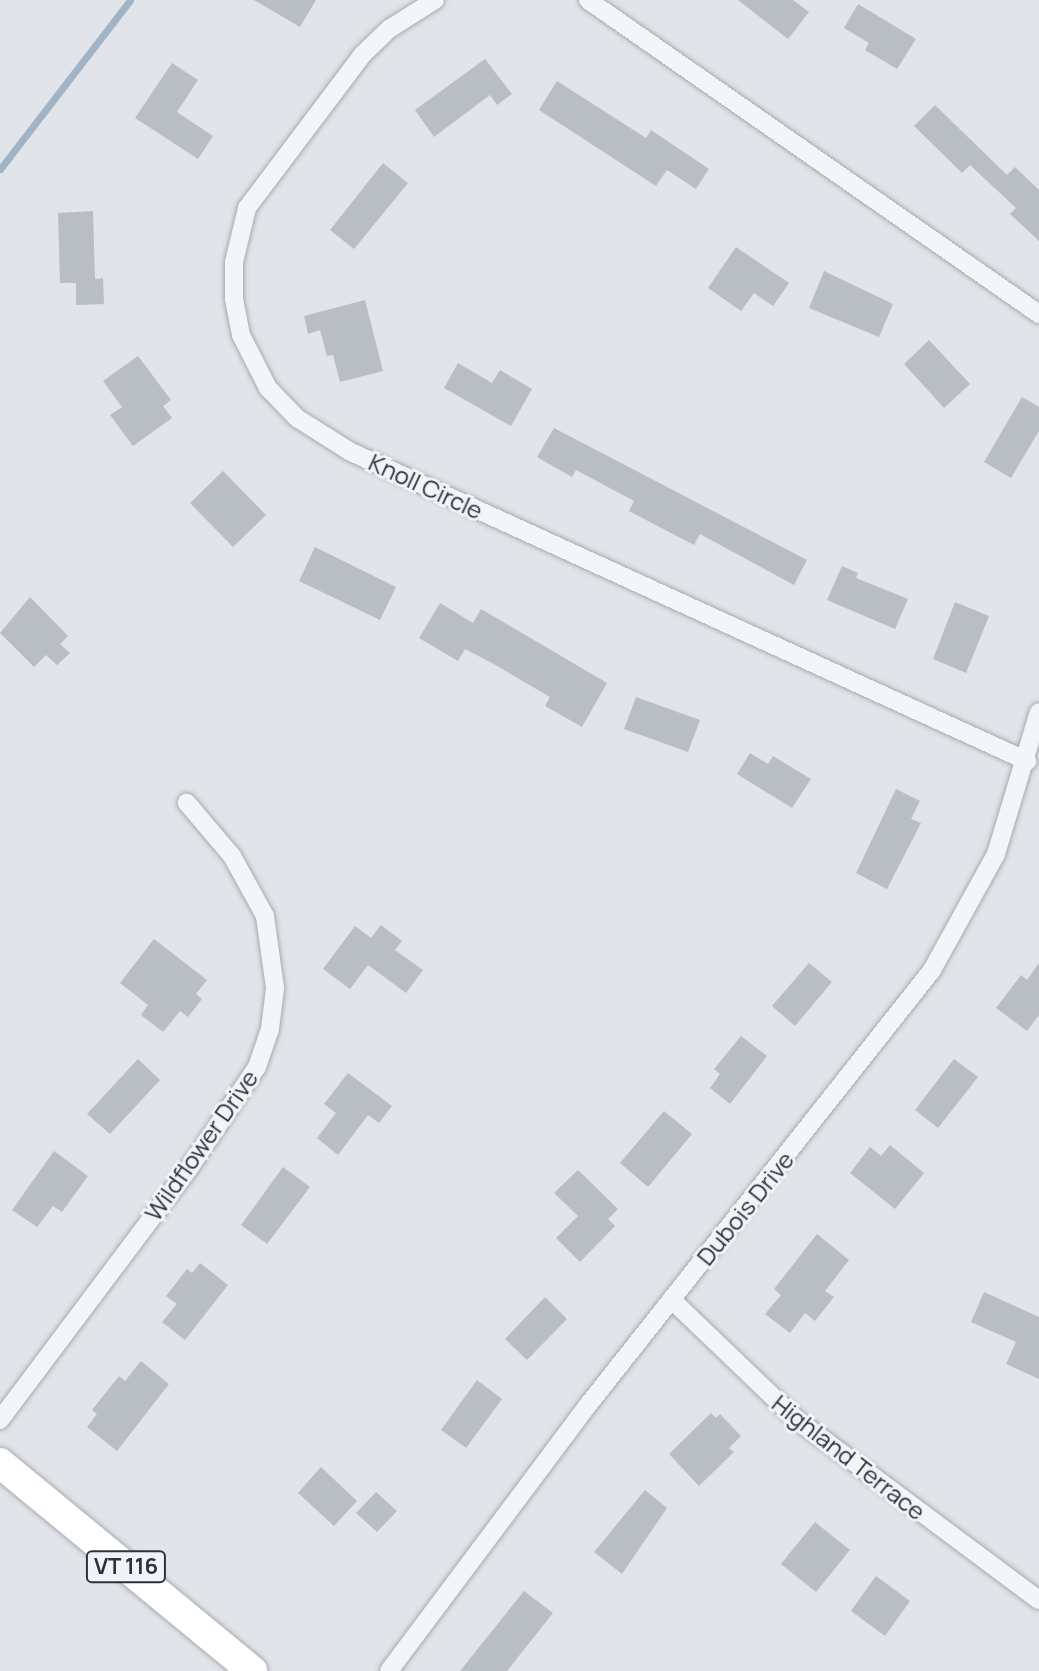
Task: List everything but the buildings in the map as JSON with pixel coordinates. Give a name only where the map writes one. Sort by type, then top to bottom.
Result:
[{"type":"main road","name":"VT 116","points":[[0,1463],[252,1671]]},
{"type":"street","name":"Knoll Circle","points":[[435,0],[389,29],[363,54],[247,208],[234,262],[234,299],[244,344],[268,388],[297,418],[349,451],[1027,761]]},
{"type":"street","points":[[588,0],[1039,314]]},
{"type":"street","name":"Dubois Drive","points":[[389,1671],[672,1300],[940,958],[996,854],[1027,761],[1039,712]]},
{"type":"street","name":"Wildflower Drive","points":[[0,1420],[190,1167],[257,1067],[270,1029],[275,988],[265,916],[232,856],[187,803]]},
{"type":"street","name":"Highland Terrace","points":[[672,1300],[796,1419],[1039,1600]]},
{"type":"waterway","points":[[0,169],[130,0]]}]
